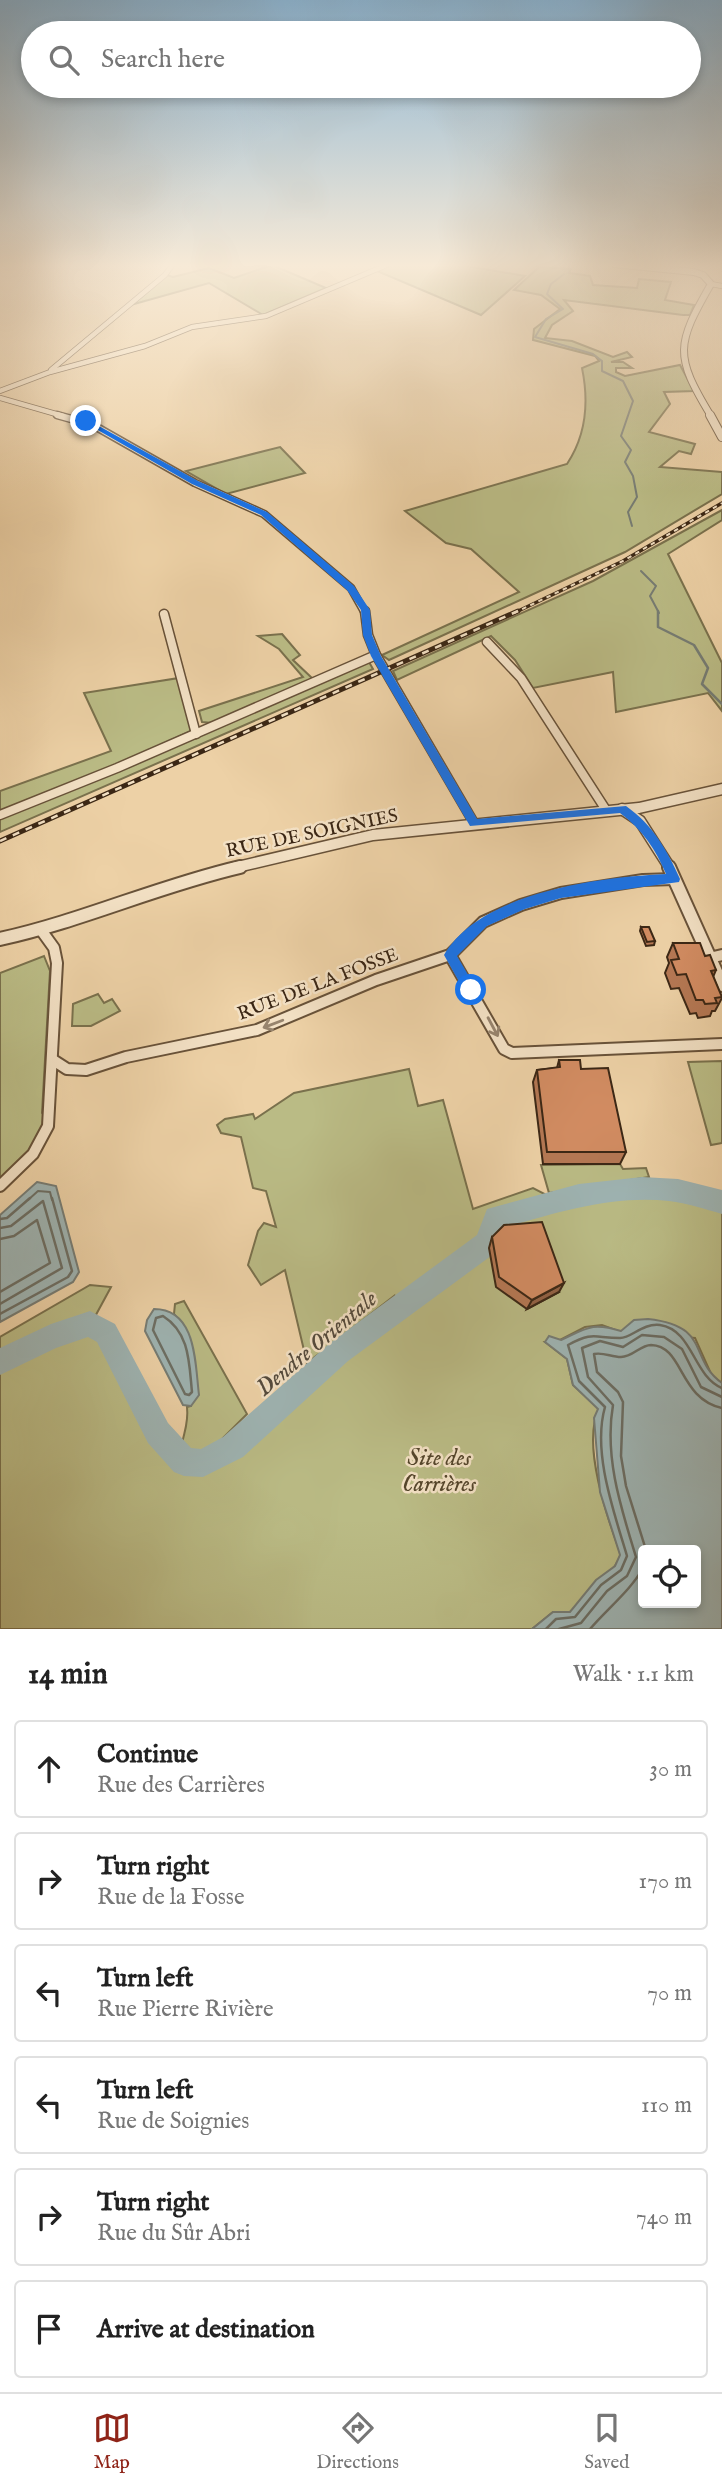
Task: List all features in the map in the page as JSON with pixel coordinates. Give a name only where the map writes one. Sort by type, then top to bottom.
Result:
[{"type":"street","points":[[50,372],[87,340]]},
{"type":"street","points":[[0,391],[50,372],[161,340]]},
{"type":"street","points":[[683,340],[682,352],[686,369],[722,437]]},
{"type":"street","points":[[0,398],[93,425],[195,483],[264,514],[343,581],[361,601],[368,635],[376,656],[474,823]]},
{"type":"street","points":[[164,614],[196,734]]},
{"type":"street","points":[[487,642],[507,657],[583,783],[606,810]]},
{"type":"street","points":[[0,815],[376,656]]},
{"type":"street","name":"RUE DE SOIGNIES","points":[[0,939],[41,930],[178,881],[373,835],[639,808],[722,789]]},
{"type":"street","points":[[639,808],[640,821]]},
{"type":"street","points":[[622,809],[640,821],[663,853],[674,879],[716,956],[722,985]]},
{"type":"street","name":"RUE DE LA FOSSE","points":[[53,1060],[67,1069],[86,1070],[126,1057],[257,1030],[376,981],[450,955],[483,922],[521,905],[561,893],[643,880],[674,879]]},
{"type":"street","points":[[0,1186],[33,1154],[46,1132],[53,1060],[57,955],[41,930]]},
{"type":"street","points":[[450,955],[504,1049],[512,1054],[722,1044]]},
{"type":"green space","points":[[533,340],[572,341],[613,357],[627,352],[632,357],[611,362],[623,362],[632,368],[616,368],[616,372],[625,376],[680,365],[694,391],[664,392],[670,404],[649,432],[695,444],[691,454],[679,451],[660,467],[722,472],[722,494],[625,552],[389,660],[382,655],[519,592],[471,549],[446,543],[405,511],[567,464],[579,441],[585,418],[582,368],[599,361],[595,356]]},
{"type":"green space","points":[[280,447],[305,473],[226,494],[186,471]]},
{"type":"green space","points":[[722,510],[722,520],[668,554],[722,663],[722,711],[708,693],[616,712],[613,672],[533,688],[515,660],[491,636],[397,680],[393,671],[593,581]]},
{"type":"green space","points":[[282,634],[300,655],[293,660],[313,679],[213,723],[202,722],[199,711],[303,677],[279,649],[258,636]]},
{"type":"green space","points":[[369,662],[373,669],[0,832],[0,818]]},
{"type":"green space","points":[[179,678],[191,731],[119,764],[0,812],[0,791],[111,751],[84,693]]},
{"type":"green space","points":[[44,956],[50,971],[42,1113],[48,1120],[46,1132],[0,1186],[0,973]]},
{"type":"green space","points":[[98,994],[104,1003],[112,999],[120,1011],[91,1026],[72,1026],[73,1004]]},
{"type":"green space","points":[[722,1061],[722,1143],[711,1145],[688,1062]]},
{"type":"green space","name":"Site des Carrières","points":[[409,1069],[418,1106],[443,1100],[473,1209],[533,1188],[560,1202],[615,1192],[664,1189],[722,1202],[722,1383],[712,1376],[695,1338],[621,1332],[602,1325],[585,1327],[560,1340],[545,1342],[567,1359],[573,1385],[599,1409],[594,1424],[593,1442],[598,1482],[621,1555],[615,1566],[570,1612],[553,1612],[532,1629],[0,1629],[0,1337],[90,1285],[111,1287],[91,1324],[106,1333],[158,1433],[184,1462],[203,1463],[233,1447],[339,1352],[392,1312],[394,1296],[307,1363],[285,1270],[261,1285],[248,1265],[258,1231],[264,1223],[276,1227],[266,1191],[253,1188],[241,1137],[221,1133],[217,1125],[225,1119],[253,1114],[255,1119],[294,1093]]},
{"type":"green space","points":[[620,1164],[623,1169],[646,1168],[649,1177],[549,1193],[541,1165]]},
{"type":"green space","points":[[184,1301],[247,1414],[221,1440],[198,1457],[181,1450],[187,1424],[187,1407],[191,1406],[193,1369],[191,1346],[182,1324],[174,1314],[175,1304]]},
{"type":"water","points":[[37,1182],[56,1186],[79,1272],[73,1282],[0,1322],[0,1215]]},
{"type":"water","points":[[154,1309],[168,1311],[179,1318],[191,1340],[199,1395],[191,1406],[183,1405],[145,1331],[147,1320]]},
{"type":"water","points":[[648,1319],[682,1329],[691,1336],[705,1364],[722,1383],[722,1629],[532,1629],[553,1612],[570,1612],[596,1580],[615,1566],[620,1555],[600,1492],[594,1418],[598,1409],[573,1385],[567,1359],[545,1342],[549,1336],[561,1340],[596,1327],[621,1331],[634,1320]]},
{"type":"building","points":[[641,927],[649,927],[655,941],[647,942]]},
{"type":"building","points":[[673,943],[700,943],[705,956],[710,955],[716,970],[711,971],[722,997],[715,998],[717,1003],[705,1004],[703,1000],[696,1000],[686,974],[677,975],[671,960],[679,959]]},
{"type":"building","points":[[559,1060],[580,1060],[581,1069],[608,1068],[626,1152],[547,1152],[537,1070],[560,1067]]},
{"type":"building","points":[[542,1222],[564,1283],[532,1300],[499,1277],[492,1237],[504,1225]]},
{"type":"waterway","points":[[545,340],[593,354],[602,361],[602,371],[623,381],[633,401],[621,436],[631,450],[625,462],[633,476],[637,497],[628,512],[632,526]]},
{"type":"waterway","points":[[641,571],[656,586],[650,596],[658,611]]},
{"type":"waterway","points":[[658,611],[658,627],[694,645],[708,668],[702,684],[722,704]]},
{"type":"waterway","name":"Dendre Orientale","points":[[0,1362],[51,1337],[90,1324],[106,1333],[158,1433],[184,1462],[203,1463],[233,1447],[339,1352],[486,1244],[496,1218],[579,1196],[642,1188],[693,1194],[722,1202]]},
{"type":"railway","points":[[514,613],[623,561],[722,503]]},
{"type":"railway","points":[[0,841],[518,611]]},
{"type":"route","points":[[86,421],[195,483],[255,508],[351,588],[365,610],[368,635],[376,656],[474,823],[622,809],[640,821],[663,853],[674,879],[643,880],[561,893],[496,914],[483,922],[450,955],[471,990]]}]
